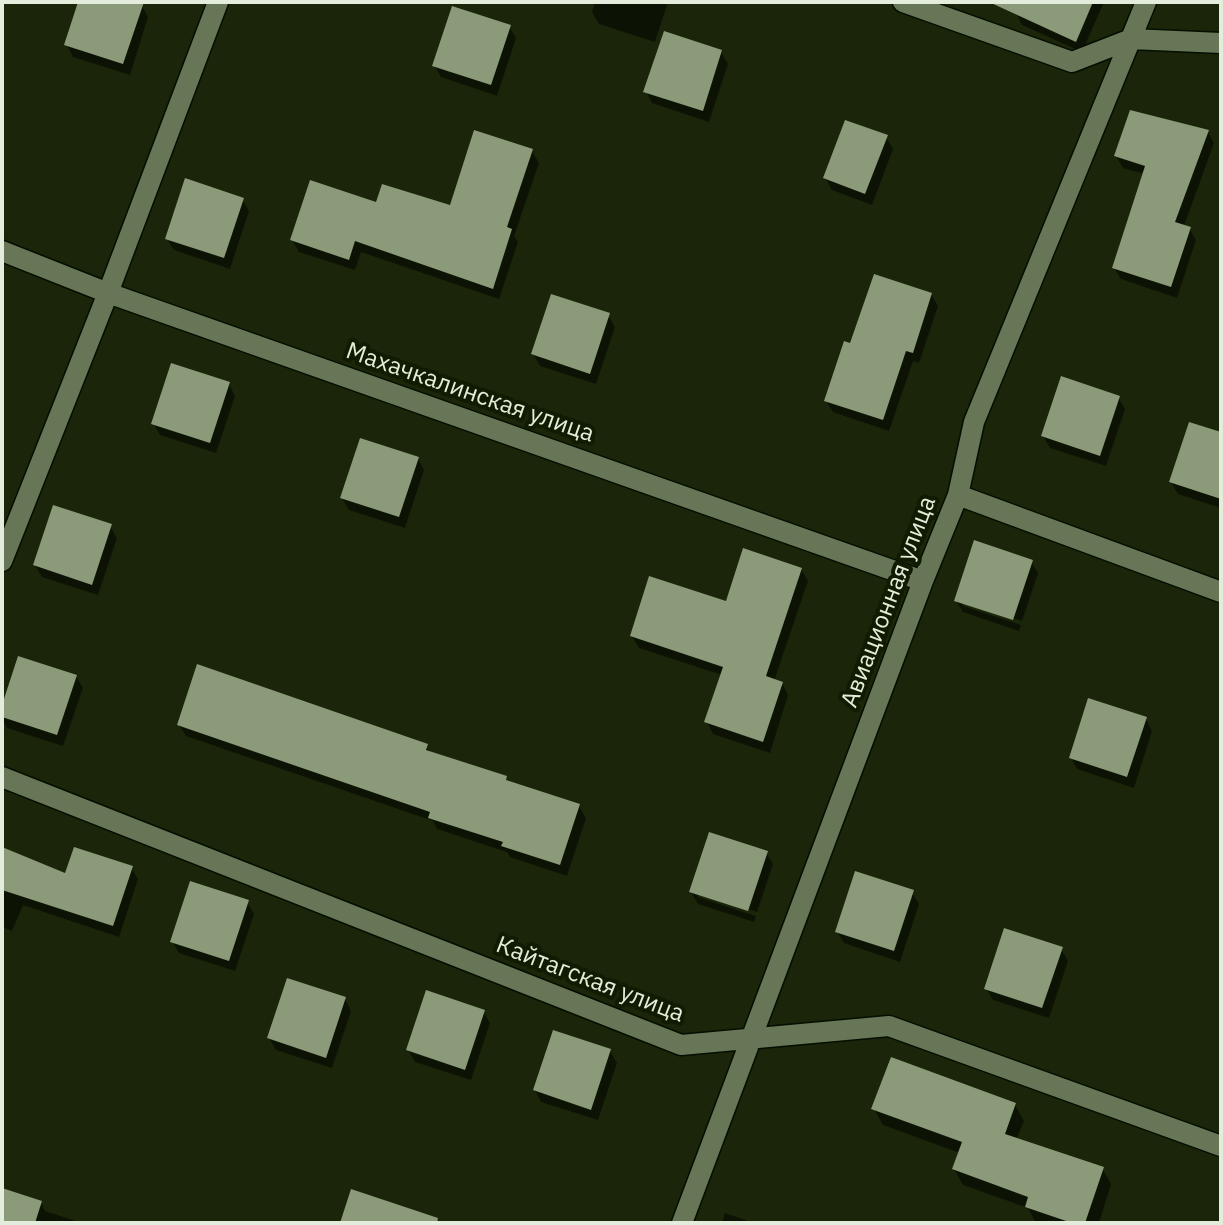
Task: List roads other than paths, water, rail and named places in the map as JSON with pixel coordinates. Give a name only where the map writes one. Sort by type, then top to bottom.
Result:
[{"type":"street","points":[[2,561],[218,2]]},
{"type":"street","points":[[903,2],[1072,62],[1131,39],[1221,43]]},
{"type":"street","name":"Авиационная улица","points":[[682,1223],[958,495],[974,422],[1146,2]]},
{"type":"street","name":"Махачкалинская улица","points":[[2,251],[108,293],[923,581]]},
{"type":"street","points":[[958,495],[1221,592]]},
{"type":"street","name":"Кайтагская улица","points":[[2,777],[681,1045],[889,1026],[1221,1146]]}]
